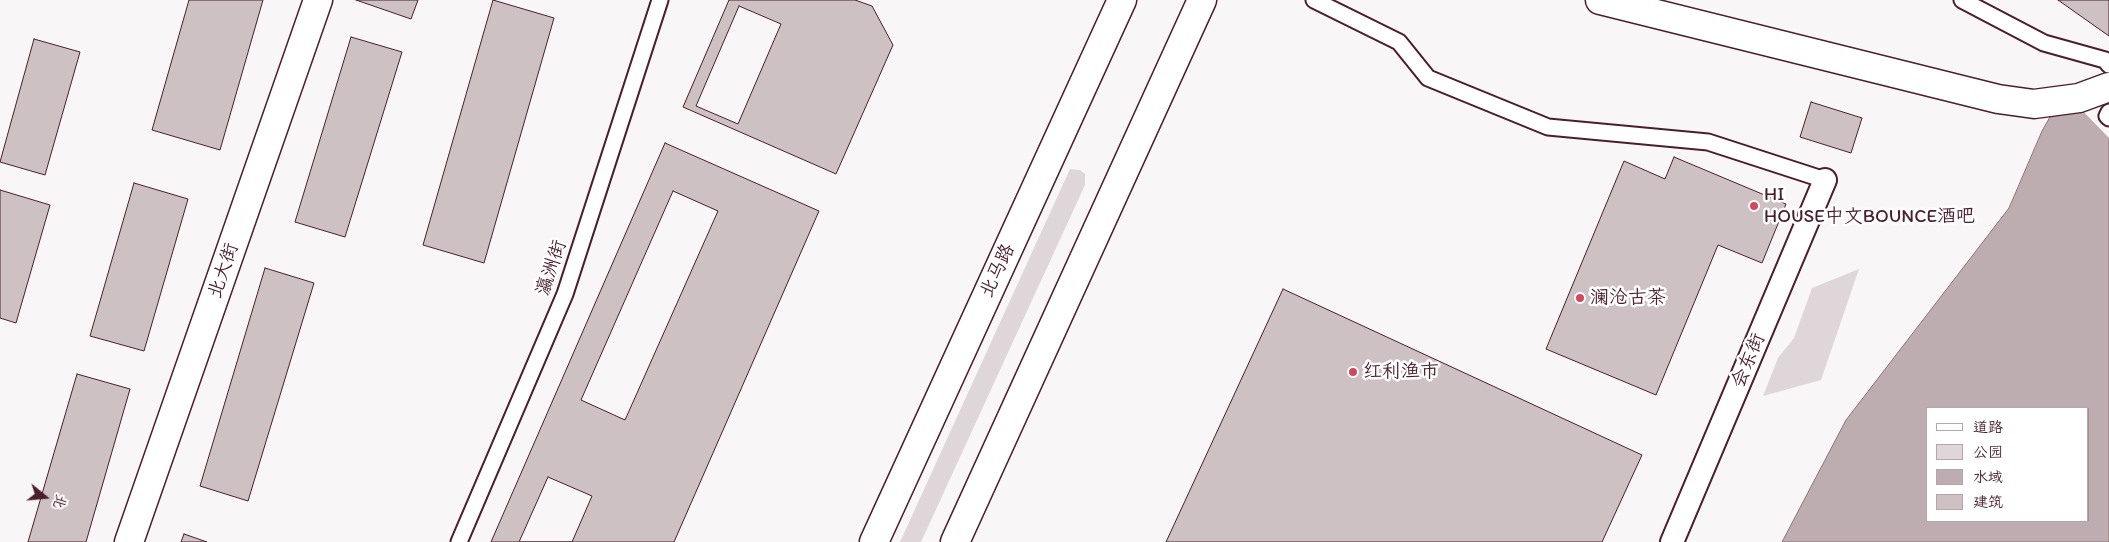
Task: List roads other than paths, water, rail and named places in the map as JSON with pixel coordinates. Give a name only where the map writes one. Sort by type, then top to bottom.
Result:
[{"type":"main road","name":"北大街","points":[[129,542],[318,0]]},
{"type":"main road","name":"北马路","points":[[874,542],[1122,0]]},
{"type":"main road","points":[[956,542],[1202,0]]},
{"type":"main road","points":[[1600,0],[1998,98],[2034,104],[2079,98],[2109,87]]},
{"type":"street","name":"会东街","points":[[1672,542],[1825,180]]},
{"type":"lane","name":"瀛洲街","points":[[459,542],[565,294],[660,0]]},
{"type":"lane","points":[[1314,0],[1399,42],[1428,78],[1548,127],[1708,142],[1825,180]]},
{"type":"lane","points":[[1962,0],[2044,43],[2105,60],[2109,65]]},
{"type":"lane","points":[[2109,112],[2107,116],[2109,118]]},
{"type":"water","points":[[2097,103],[2109,104],[2109,542],[1782,542],[1846,420],[2009,208],[2042,131],[2055,108]]},
{"type":"place","name":"HI HOUSE中文BOUNCE酒吧","points":[[1754,206]]},
{"type":"place","name":"澜沧古茶","points":[[1580,298]]},
{"type":"place","name":"红利渔市","points":[[1353,372]]}]
